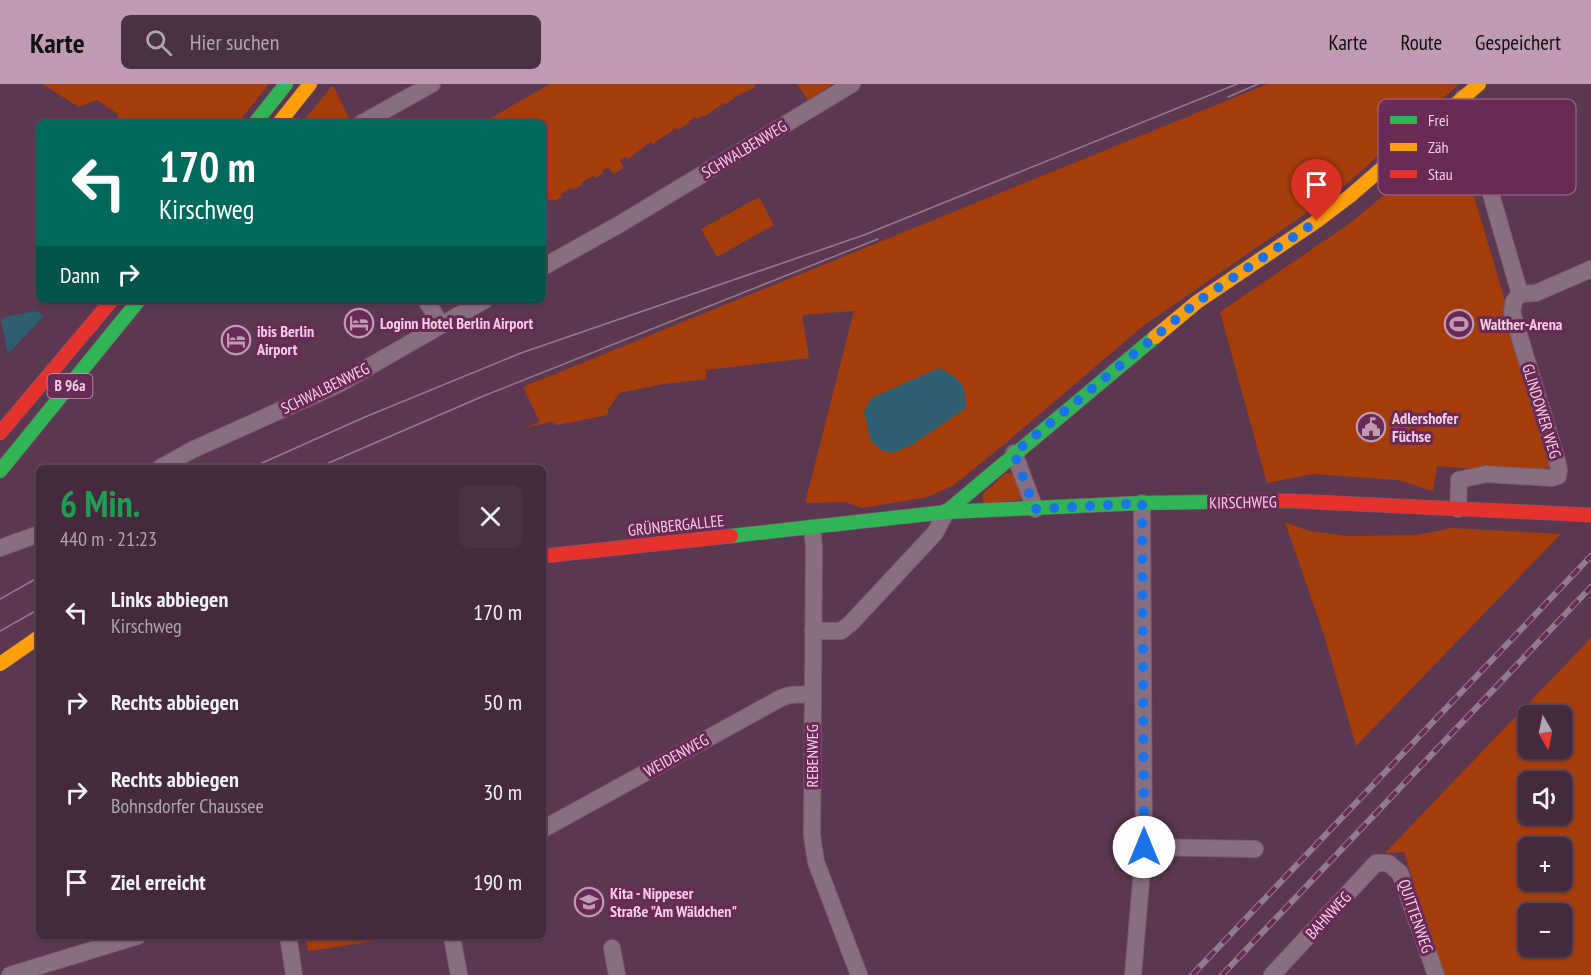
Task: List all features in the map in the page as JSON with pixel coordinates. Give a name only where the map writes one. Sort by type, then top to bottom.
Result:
[{"type":"street","points":[[257,120],[286,84]]},
{"type":"street","points":[[281,120],[310,84]]},
{"type":"street","points":[[367,120],[432,84]]},
{"type":"street","name":"SCHWALBENWEG","points":[[546,265],[620,224],[852,84]]},
{"type":"street","points":[[1463,98],[1479,84]]},
{"type":"street","points":[[813,631],[841,631],[851,623],[934,533],[946,512],[1014,453],[1197,302],[1317,221],[1378,172]]},
{"type":"street","name":"GLINDOWER WEG","points":[[1458,509],[1459,480],[1486,474],[1552,478],[1558,476],[1559,470],[1512,312],[1514,301],[1520,294],[1491,195]]},
{"type":"street","points":[[1520,294],[1536,293],[1591,269]]},
{"type":"street","name":"B 96a","points":[[0,432],[109,303]]},
{"type":"street","name":"B 96a","points":[[0,471],[137,303]]},
{"type":"street","points":[[428,303],[441,326]]},
{"type":"street","name":"SCHWALBENWEG","points":[[165,465],[192,450],[339,384],[480,303]]},
{"type":"street","points":[[1014,453],[1035,509]]},
{"type":"street","name":"KIRSCHWEG","points":[[812,528],[946,512],[1142,503],[1293,501],[1591,515]]},
{"type":"street","points":[[1133,975],[1144,847],[1142,503]]},
{"type":"street","name":"GRÜNBERGALLEE","points":[[546,556],[812,528]]},
{"type":"street","name":"REBENWEG","points":[[812,528],[814,546],[812,836],[816,862],[859,975]]},
{"type":"street","points":[[0,548],[36,535]]},
{"type":"street","points":[[0,664],[36,639]]},
{"type":"street","name":"WEIDENWEG","points":[[546,828],[780,698],[812,694]]},
{"type":"street","points":[[1144,847],[1255,849]]},
{"type":"street","name":"BAHNWEG","points":[[1272,975],[1376,863],[1388,863]]},
{"type":"street","name":"QUITTENWEG","points":[[1388,863],[1400,873],[1436,975]]},
{"type":"street","points":[[10,975],[128,939]]},
{"type":"street","points":[[288,939],[294,975]]},
{"type":"street","points":[[452,939],[459,975]]},
{"type":"street","points":[[612,948],[617,975]]},
{"type":"shaded area","points":[[42,84],[269,84],[240,120],[117,120],[118,114],[97,100],[79,107]]},
{"type":"shaded area","points":[[550,84],[756,84],[755,87],[705,116],[697,119],[695,117],[689,121],[690,123],[677,130],[676,128],[653,144],[651,142],[628,159],[626,157],[620,160],[624,168],[613,174],[608,167],[595,178],[593,176],[581,183],[582,185],[561,194],[562,197],[546,202],[546,120],[487,120]]},
{"type":"shaded area","points":[[797,84],[833,84],[808,100]]},
{"type":"shaded area","points":[[1268,84],[1459,84],[1442,99],[1378,99],[1378,156],[1341,189],[1143,326],[954,485],[928,497],[862,508],[845,502],[805,503],[854,311],[802,315],[809,358],[706,370],[706,379],[619,393],[608,410],[608,415],[557,425],[551,422],[523,428],[540,422],[523,387]]},
{"type":"shaded area","points":[[333,85],[350,120],[304,120]]},
{"type":"shaded area","points":[[1384,195],[1474,195],[1551,455],[1549,467],[1532,473],[1437,466],[1433,491],[1398,480],[1313,474],[1267,483],[1220,312],[1349,224]]},
{"type":"shaded area","points":[[759,197],[774,225],[717,257],[701,229]]},
{"type":"shaded area","points":[[1006,473],[1011,473],[1017,482],[1020,500],[984,503],[982,495]]},
{"type":"shaded area","points":[[1285,522],[1309,531],[1348,536],[1418,535],[1451,528],[1561,534],[1356,746],[1325,638]]},
{"type":"shaded area","points":[[1591,638],[1591,975],[1441,975],[1414,894],[1415,886],[1404,852],[1385,853],[1518,714],[1518,759],[1572,759],[1572,705],[1527,705]]},
{"type":"shaded area","points":[[306,939],[390,939],[308,951]]},
{"type":"water","points":[[36,311],[44,316],[8,354],[1,320],[8,316]]},
{"type":"water","points":[[939,368],[952,375],[963,387],[966,408],[912,445],[893,453],[881,450],[870,440],[864,411],[871,398]]},
{"type":"tram line","points":[[258,465],[365,417],[521,353],[864,235],[1237,84]]},
{"type":"tram line","points":[[1228,97],[1258,84]]},
{"type":"tram line","points":[[324,465],[481,397],[878,239]]},
{"type":"tram line","points":[[0,599],[36,579]]},
{"type":"tram line","points":[[0,631],[36,611]]},
{"type":"railway","points":[[1192,975],[1591,556]]},
{"type":"railway","points":[[1222,975],[1591,587]]},
{"type":"traffic: fast","points":[[257,120],[286,84]]},
{"type":"traffic: fast","points":[[0,471],[137,303]]},
{"type":"traffic: fast","points":[[946,512],[1155,337]]},
{"type":"traffic: fast","points":[[731,536],[946,512],[1142,503],[1266,501]]},
{"type":"traffic: slow","points":[[281,120],[310,84]]},
{"type":"traffic: slow","points":[[1462,99],[1479,84]]},
{"type":"traffic: slow","points":[[1155,337],[1197,302],[1317,221],[1378,172]]},
{"type":"traffic: slow","points":[[0,664],[36,639]]},
{"type":"traffic: jam","points":[[0,433],[109,303]]},
{"type":"traffic: jam","points":[[1266,501],[1591,515]]},
{"type":"traffic: jam","points":[[546,556],[731,536]]},
{"type":"place","name":"Loginn Hotel Berlin Airport","points":[[359,323]]},
{"type":"place","name":"Walther-Arena","points":[[1459,324]]},
{"type":"place","name":"ibis Berlin Airport","points":[[236,340]]},
{"type":"place","name":"Adlershofer Füchse","points":[[1371,427]]},
{"type":"place","name":"Kita - Nippeser Straße \"Am Wäldchen\"","points":[[589,902]]},
{"type":"route","points":[[1144,847],[1142,503],[1035,509],[1014,453],[1197,302],[1317,221]]}]
